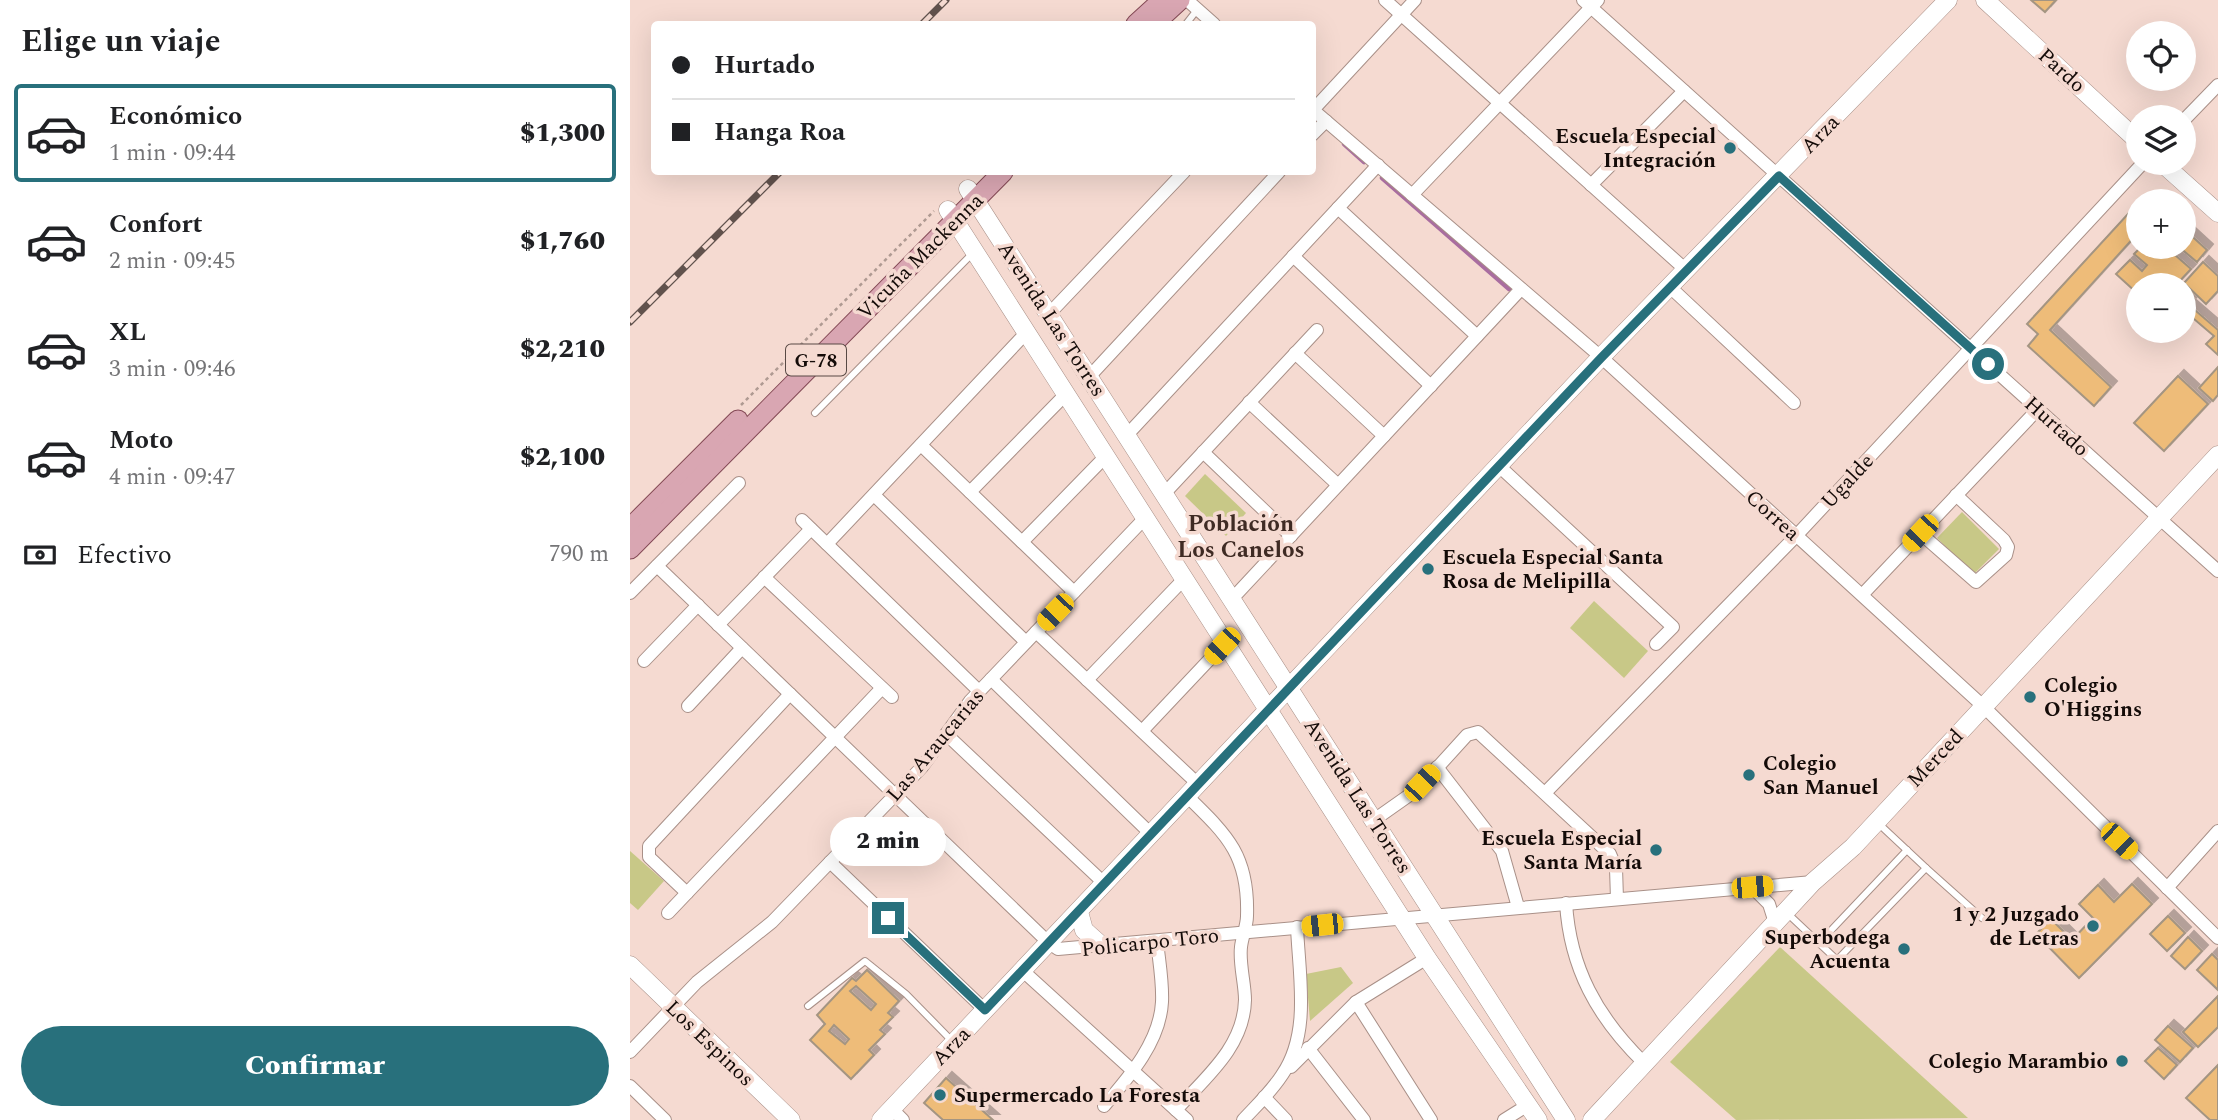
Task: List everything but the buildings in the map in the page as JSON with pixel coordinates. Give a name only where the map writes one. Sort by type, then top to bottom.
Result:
[{"type":"main road","points":[[1139,21],[1162,0]]},
{"type":"main road","points":[[1157,21],[1180,0]]},
{"type":"main road","name":"Arza","points":[[892,1116],[954,1043],[1601,358],[1948,0]]},
{"type":"main road","name":"Pardo","points":[[1985,0],[2126,130]]},
{"type":"main road","name":"Vicuña Mackenna","points":[[972,194],[984,175]]},
{"type":"main road","name":"Vicuña Mackenna","points":[[630,528],[946,213],[999,175]]},
{"type":"main road","points":[[2175,175],[2218,213]]},
{"type":"main road","name":"Avenida Las Torres","points":[[972,194],[1566,1120]]},
{"type":"main road","name":"Vicuña Mackenna","points":[[630,549],[946,213]]},
{"type":"main road","name":"Avenida Las Torres","points":[[946,213],[975,252],[1427,958],[1533,1113]]},
{"type":"main road","name":"Merced","points":[[1592,1120],[1780,917],[1876,821],[2218,455]]},
{"type":"main road","points":[[1079,912],[1084,930],[1103,947]]},
{"type":"main road","name":"Los Espinos","points":[[630,965],[791,1120]]},
{"type":"street","points":[[1188,0],[1210,21]]},
{"type":"street","points":[[1385,0],[1686,271]]},
{"type":"street","points":[[1316,107],[1415,0]]},
{"type":"street","points":[[1412,195],[1591,3]]},
{"type":"street","name":"Hurtado","points":[[1591,3],[1684,91],[2218,571]]},
{"type":"street","points":[[2196,108],[2218,85]]},
{"type":"street","points":[[1591,185],[1684,91]]},
{"type":"street","name":"Correa","points":[[1316,113],[1601,358],[1983,706],[2218,938]]},
{"type":"street","points":[[1316,131],[1326,121]]},
{"type":"street","points":[[1127,435],[1378,165]]},
{"type":"street","points":[[1049,314],[1181,175]]},
{"type":"street","points":[[1089,377],[1276,175]]},
{"type":"street","name":"Ugalde","points":[[1545,793],[1796,536],[2132,175]]},
{"type":"street","points":[[1338,208],[1477,336]]},
{"type":"street","points":[[1293,256],[1431,386]]},
{"type":"street","points":[[1670,287],[1794,403]]},
{"type":"street","points":[[1232,599],[1521,289]]},
{"type":"street","points":[[1164,494],[1317,330]]},
{"type":"street","points":[[827,544],[1026,333]]},
{"type":"street","points":[[1295,353],[1384,436]]},
{"type":"street","points":[[970,492],[1065,395]]},
{"type":"street","points":[[1249,402],[1338,485]]},
{"type":"street","points":[[1861,596],[2038,409]]},
{"type":"street","points":[[921,445],[1074,592]]},
{"type":"street","points":[[1203,452],[1291,536]]},
{"type":"street","points":[[1022,542],[1105,457]]},
{"type":"street","points":[[1499,466],[1673,626],[1656,644]]},
{"type":"street","points":[[630,593],[739,482]]},
{"type":"street","points":[[874,495],[1026,642]]},
{"type":"street","points":[[1920,533],[1976,582],[1983,579],[2006,555],[2008,547],[2004,540],[1956,495]]},
{"type":"street","name":"Las Araucarias","points":[[630,1052],[708,973],[772,922],[895,795],[922,767],[979,691],[1145,518]]},
{"type":"street","points":[[718,625],[764,577],[807,524],[979,691]]},
{"type":"street","name":"Policarpo Toro","points":[[657,566],[1049,943],[1066,950],[1401,917],[1814,882]]},
{"type":"street","points":[[668,913],[835,737],[887,692],[764,577]]},
{"type":"street","points":[[1087,680],[1184,579]]},
{"type":"street","points":[[644,661],[698,605]]},
{"type":"street","points":[[1036,632],[1142,732],[1194,791],[1240,858],[1247,917],[1241,949],[1245,1010],[1240,1030],[1227,1054],[1176,1110]]},
{"type":"street","points":[[1142,732],[1225,643]]},
{"type":"street","points":[[688,706],[742,648]]},
{"type":"street","points":[[991,679],[1152,835]]},
{"type":"street","points":[[687,894],[649,857],[649,846],[790,694]]},
{"type":"street","points":[[1374,820],[1412,793],[1467,735],[1478,732],[1610,854],[1616,868],[1617,899]]},
{"type":"street","points":[[946,734],[1105,884]]},
{"type":"street","points":[[1437,768],[1502,851],[1518,907]]},
{"type":"street","points":[[2167,888],[2218,831]]},
{"type":"street","points":[[830,862],[985,1010]]},
{"type":"street","points":[[1752,887],[1780,917]]},
{"type":"street","points":[[1566,903],[1573,953],[1586,988],[1609,1026],[1644,1063]]},
{"type":"street","points":[[1281,1077],[1296,1047],[1301,1022],[1297,927]]},
{"type":"street","points":[[1104,1106],[1134,1072],[1160,1014],[1162,990],[1157,941]]},
{"type":"street","points":[[1243,1120],[1308,1048],[1356,1002],[1427,958]]},
{"type":"street","points":[[1023,971],[1187,1120]]},
{"type":"street","points":[[1356,1002],[1431,1120]]},
{"type":"street","points":[[1308,1048],[1364,1120]]},
{"type":"street","points":[[630,1086],[665,1120]]},
{"type":"street","points":[[1264,1097],[1286,1120]]},
{"type":"street","points":[[1504,1120],[1533,1113]]},
{"type":"lane","points":[[1188,21],[1197,10]]},
{"type":"lane","points":[[815,413],[975,252]]},
{"type":"lane","points":[[1876,821],[1982,918]]},
{"type":"lane","points":[[1819,943],[1907,850]]},
{"type":"lane","points":[[1780,917],[1819,943],[1837,960],[1926,868]]},
{"type":"lane","points":[[808,1006],[865,961],[906,995],[954,1043]]},
{"type":"path","points":[[734,413],[946,213]]},
{"type":"green space","points":[[1205,474],[1246,513],[1226,536],[1185,496]]},
{"type":"green space","points":[[1962,512],[1999,549],[1973,575],[1937,538]]},
{"type":"green space","points":[[1594,601],[1648,651],[1624,678],[1570,628]]},
{"type":"green space","points":[[630,851],[664,881],[638,910],[630,903]]},
{"type":"green space","points":[[1780,947],[1968,1118],[1736,1120],[1670,1062]]},
{"type":"green space","points":[[1341,967],[1353,983],[1310,1021],[1306,974]]},
{"type":"waterway","points":[[1344,144],[1364,162]]},
{"type":"waterway","points":[[1382,178],[1509,289]]},
{"type":"railway","points":[[925,21],[946,0]]},
{"type":"railway","points":[[630,322],[777,175]]},
{"type":"place","name":"Escuela Especial Integración","points":[[1730,148]]},
{"type":"place","name":"Escuela Especial Santa Rosa de Melipilla","points":[[1428,569]]},
{"type":"place","name":"Colegio O'Higgins","points":[[2030,697]]},
{"type":"place","name":"Colegio San Manuel","points":[[1749,775]]},
{"type":"place","name":"Escuela Especial Santa María","points":[[1656,850]]},
{"type":"place","name":"1 y 2 Juzgado de Letras","points":[[2093,926]]},
{"type":"place","name":"Superbodega Acuenta","points":[[1904,949]]},
{"type":"place","name":"Colegio Marambio","points":[[2122,1061]]},
{"type":"place","name":"Supermercado La Foresta","points":[[940,1095]]},
{"type":"district","name":"Población Los Canelos","points":[[1241,536]]},
{"type":"route","points":[[888,918],[985,1010],[1601,358],[1779,176],[1988,364]]}]
